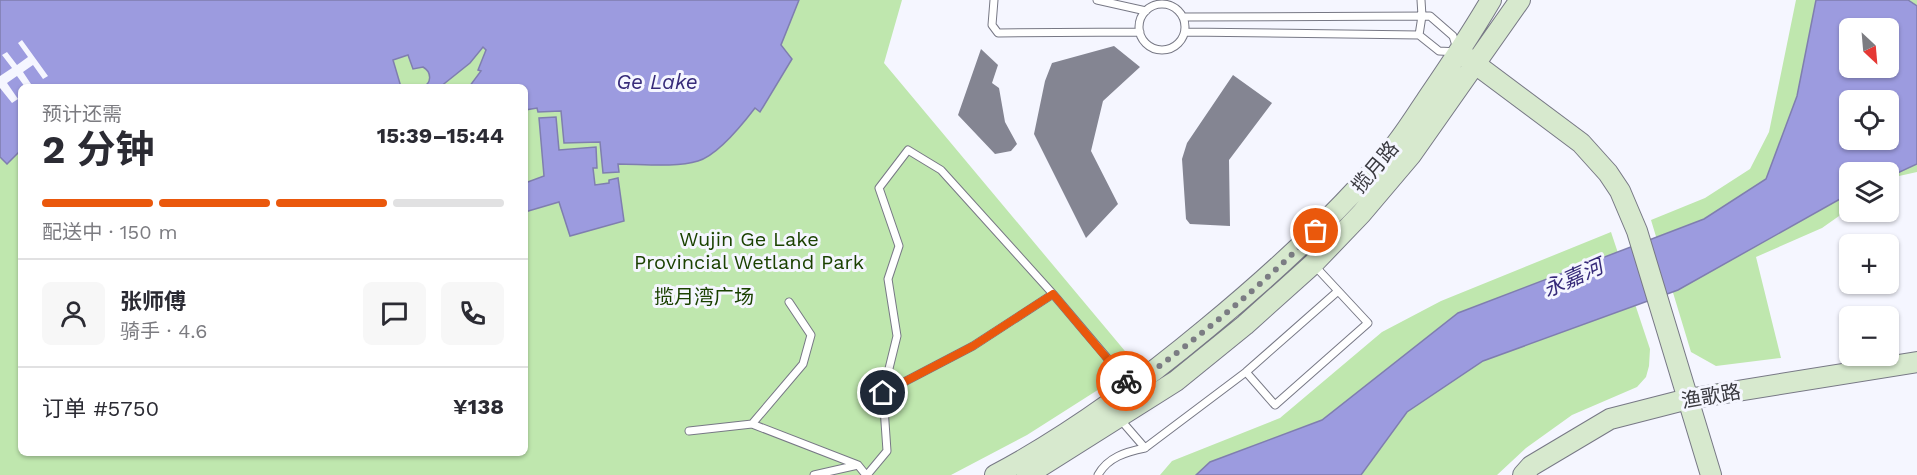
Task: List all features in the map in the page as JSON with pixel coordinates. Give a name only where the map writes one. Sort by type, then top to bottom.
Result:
[{"type":"street","name":"揽月路","points":[[995,475],[1022,461],[1095,414],[1232,308],[1300,247],[1347,200],[1397,142],[1491,0]]},
{"type":"street","name":"揽月路","points":[[1027,475],[1176,381],[1245,325],[1313,264],[1362,214],[1411,155],[1520,0]]},
{"type":"street","points":[[1458,52],[1581,143],[1596,158],[1620,190],[1637,231],[1711,475]]},
{"type":"street","name":"渔歌路","points":[[1523,475],[1531,466],[1610,419],[1688,399],[1917,362]]},
{"type":"lane","points":[[994,0],[992,25],[998,33],[1140,32]]},
{"type":"lane","points":[[1097,0],[1146,11]]},
{"type":"lane","points":[[1419,35],[1422,16],[1421,0]]},
{"type":"lane","points":[[1159,2],[1174,6],[1184,17],[1185,32],[1177,45],[1162,50],[1148,45],[1140,32],[1141,17],[1146,11],[1159,2]]},
{"type":"lane","points":[[1184,17],[1430,16],[1453,36],[1458,52],[1439,51],[1419,35],[1185,32]]},
{"type":"lane","points":[[689,431],[752,424],[858,465],[866,475],[887,451],[883,393],[897,336],[888,279],[899,246],[879,188],[908,150],[941,170],[1053,294],[1131,387]]},
{"type":"lane","points":[[1246,372],[1275,405],[1368,323],[1313,264]]},
{"type":"lane","points":[[1098,475],[1104,464],[1126,452],[1145,448],[1246,372],[1338,291]]},
{"type":"lane","points":[[883,393],[973,346],[1053,294]]},
{"type":"lane","points":[[752,424],[803,364],[811,335],[789,302]]},
{"type":"lane","points":[[1119,418],[1145,448]]},
{"type":"lane","points":[[814,475],[858,465]]},
{"type":"green space","name":"揽月湾广场","points":[[0,0],[902,0],[884,63],[1135,363],[1105,381],[1104,386],[1027,435],[951,475],[0,475]]},
{"type":"green space","points":[[1796,0],[1917,0],[1917,172],[1899,176],[1899,162],[1839,162],[1839,216],[1822,228],[1756,257],[1781,358],[1716,366],[1691,352],[1651,220],[1705,198],[1750,169],[1769,132]]},
{"type":"green space","points":[[1611,232],[1650,349],[1646,377],[1637,387],[1572,415],[1526,448],[1497,475],[1160,475],[1172,461],[1280,418],[1382,332],[1441,301]]},
{"type":"water","name":"Ge Lake","points":[[0,0],[799,0],[781,45],[792,59],[760,112],[755,108],[737,131],[714,153],[689,163],[618,164],[619,172],[603,173],[600,142],[564,143],[561,111],[538,112],[537,108],[528,110],[528,84],[471,84],[481,71],[478,70],[486,50],[483,47],[470,63],[444,84],[426,84],[429,81],[428,72],[423,67],[413,69],[408,55],[393,60],[400,84],[18,84],[18,153],[7,164],[0,157]]},
{"type":"water","name":"永嘉河","points":[[1816,0],[1908,0],[1917,6],[1917,164],[1899,172],[1899,162],[1839,162],[1839,200],[1678,290],[1483,361],[1407,412],[1361,475],[1196,475],[1210,462],[1322,420],[1458,313],[1704,219],[1766,179],[1797,96]]},
{"type":"water","points":[[556,117],[559,150],[596,147],[597,168],[593,168],[595,185],[609,183],[609,180],[618,178],[624,221],[570,236],[559,202],[528,211],[528,182],[544,176],[539,118]]},
{"type":"pier","points":[[22,40],[48,76],[43,79],[33,65],[23,72],[31,84],[23,84],[17,76],[7,83],[18,99],[12,103],[0,88],[0,76],[12,68],[2,55],[7,52],[17,65],[28,57],[18,43]]},
{"type":"building","points":[[1114,46],[1140,67],[1103,101],[1091,151],[1118,204],[1086,238],[1034,134],[1045,81],[1052,63]]},
{"type":"building","points":[[981,49],[998,65],[992,83],[999,88],[1005,122],[1017,144],[1011,151],[995,154],[958,115]]},
{"type":"building","points":[[1233,75],[1272,103],[1229,160],[1230,226],[1190,224],[1186,219],[1182,159],[1187,143]]},
{"type":"way so far","points":[[1126,381],[1131,387],[1164,363],[1232,308],[1316,231]]},
{"type":"route","points":[[883,393],[973,346],[1053,294],[1126,381]]},
{"type":"park label","name":"Wujin Ge Lake Provincial Wetland Park","points":[[749,250]]}]
